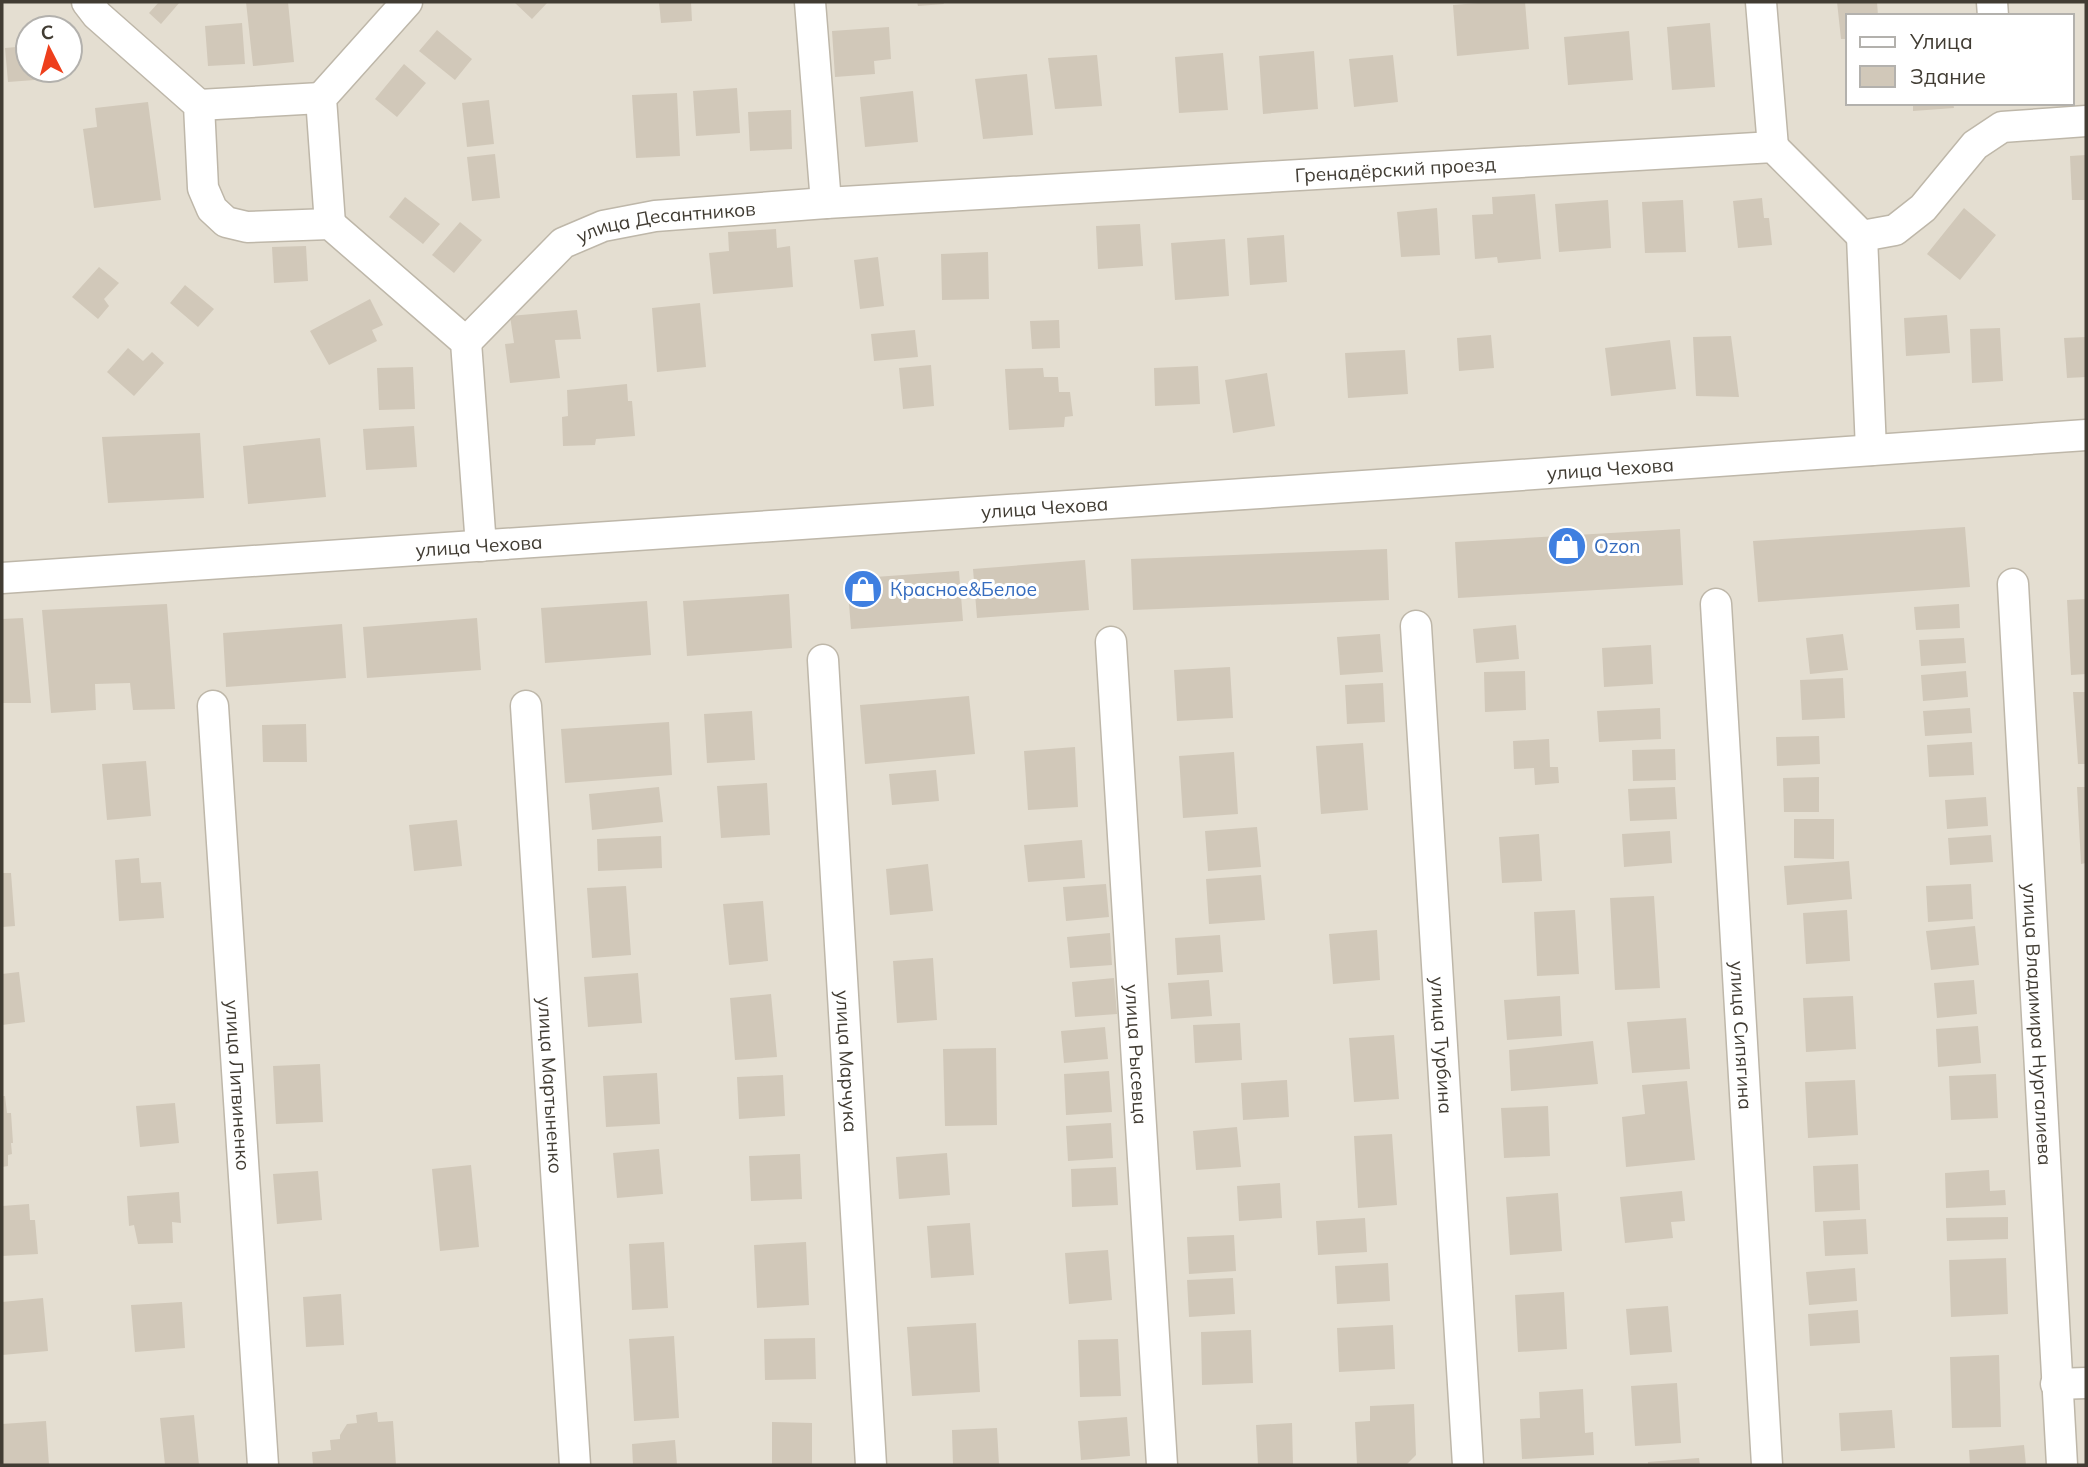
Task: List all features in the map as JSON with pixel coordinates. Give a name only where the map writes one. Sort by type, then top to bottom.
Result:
[{"type":"street","points":[[87,2],[97,15],[198,105],[321,98],[407,2]]},
{"type":"street","points":[[810,2],[826,203]]},
{"type":"street","points":[[1761,2],[1773,147],[1863,236],[1871,450]]},
{"type":"street","points":[[321,98],[330,225]]},
{"type":"street","points":[[198,105],[202,188],[212,209],[226,222],[247,227],[330,225],[466,342],[481,546]]},
{"type":"street","points":[[1863,236],[1895,230],[1923,208],[2001,115],[2086,121]]},
{"type":"street","name":"Гренадёрский проезд","points":[[826,203],[1773,147]]},
{"type":"street","name":"улица Десантников","points":[[466,342],[563,243],[603,226],[655,216],[826,203]]},
{"type":"street","name":"улица Чехова","points":[[2,578],[2086,435]]},
{"type":"street","name":"улица Владимира Нургалиева","points":[[2013,584],[2062,1465]]},
{"type":"street","name":"улица Сипягина","points":[[1717,604],[1767,1465]]},
{"type":"street","name":"улица Турбина","points":[[1416,626],[1468,1465]]},
{"type":"street","name":"улица Рысевца","points":[[1111,642],[1162,1465]]},
{"type":"street","name":"улица Марчука","points":[[823,660],[872,1465]]},
{"type":"street","name":"улица Литвиненко","points":[[213,706],[263,1465]]},
{"type":"street","name":"улица Мартыненко","points":[[526,706],[575,1465]]},
{"type":"street","points":[[2056,1384],[2086,1382]]},
{"type":"shaded area","points":[[2,2],[2086,2],[2086,1465],[2,1465]]},
{"type":"building","points":[[159,2],[180,2],[161,24],[149,13]]},
{"type":"building","points":[[246,2],[288,2],[294,62],[253,66]]},
{"type":"building","points":[[514,2],[548,2],[532,19]]},
{"type":"building","points":[[659,2],[691,2],[692,21],[661,23]]},
{"type":"building","points":[[917,2],[943,2],[944,4],[918,6]]},
{"type":"building","points":[[1525,2],[1529,49],[1457,56],[1453,5]]},
{"type":"building","points":[[1837,2],[1877,2],[1878,14],[1846,14],[1846,39],[1841,39]]},
{"type":"building","points":[[242,23],[245,64],[208,66],[205,26]]},
{"type":"building","points":[[1710,23],[1715,87],[1672,90],[1667,27]]},
{"type":"building","points":[[889,27],[891,59],[874,61],[875,74],[835,77],[832,31]]},
{"type":"building","points":[[437,30],[472,59],[455,80],[419,51]]},
{"type":"building","points":[[1629,31],[1633,80],[1568,85],[1564,37]]},
{"type":"building","points":[[14,47],[14,82],[8,82],[5,48]]},
{"type":"building","points":[[1314,51],[1318,109],[1263,114],[1259,56]]},
{"type":"building","points":[[1223,53],[1228,110],[1179,113],[1175,57]]},
{"type":"building","points":[[1097,55],[1102,106],[1055,109],[1048,58]]},
{"type":"building","points":[[1393,55],[1398,102],[1354,107],[1349,59]]},
{"type":"building","points":[[404,64],[426,83],[397,117],[375,99]]},
{"type":"building","points":[[1027,74],[1033,135],[983,139],[975,79]]},
{"type":"building","points":[[737,88],[740,133],[696,136],[693,91]]},
{"type":"building","points":[[913,91],[918,142],[865,147],[860,97]]},
{"type":"building","points":[[677,93],[680,156],[636,158],[632,95]]},
{"type":"building","points":[[489,100],[494,144],[467,147],[462,103]]},
{"type":"building","points":[[148,102],[161,200],[94,208],[83,129],[97,127],[95,108]]},
{"type":"building","points":[[1913,105],[1953,105],[1954,108],[1913,111]]},
{"type":"building","points":[[791,110],[792,149],[750,151],[748,112]]},
{"type":"building","points":[[495,154],[500,198],[472,201],[467,157]]},
{"type":"building","points":[[2086,155],[2086,200],[2072,200],[2070,156]]},
{"type":"building","points":[[1535,194],[1541,259],[1498,263],[1497,257],[1475,259],[1472,215],[1493,214],[1492,197]]},
{"type":"building","points":[[405,197],[440,224],[423,244],[389,217]]},
{"type":"building","points":[[1762,198],[1764,218],[1769,218],[1772,245],[1738,248],[1733,201]]},
{"type":"building","points":[[1608,200],[1611,248],[1559,252],[1555,204]]},
{"type":"building","points":[[1683,200],[1686,252],[1645,253],[1642,202]]},
{"type":"building","points":[[1437,208],[1440,255],[1401,257],[1397,212]]},
{"type":"building","points":[[1964,208],[1996,235],[1960,280],[1927,254]]},
{"type":"building","points":[[460,222],[482,240],[454,273],[432,255]]},
{"type":"building","points":[[1140,224],[1143,266],[1098,269],[1096,226]]},
{"type":"building","points":[[776,229],[777,248],[790,246],[793,287],[713,294],[709,253],[729,251],[728,232]]},
{"type":"building","points":[[1284,235],[1287,282],[1250,285],[1247,238]]},
{"type":"building","points":[[1225,239],[1229,296],[1175,300],[1171,243]]},
{"type":"building","points":[[306,246],[308,281],[274,283],[272,247]]},
{"type":"building","points":[[988,252],[989,299],[942,300],[941,254]]},
{"type":"building","points":[[878,257],[884,306],[860,309],[854,260]]},
{"type":"building","points":[[99,267],[119,283],[104,299],[109,306],[98,319],[72,297]]},
{"type":"building","points":[[185,285],[214,309],[198,327],[170,303]]},
{"type":"building","points":[[370,299],[383,325],[372,330],[377,341],[329,365],[310,331]]},
{"type":"building","points":[[700,303],[706,367],[657,372],[652,308]]},
{"type":"building","points":[[577,310],[581,339],[555,340],[560,378],[510,383],[505,344],[514,343],[510,316]]},
{"type":"building","points":[[1947,315],[1950,353],[1906,356],[1904,318]]},
{"type":"building","points":[[1059,320],[1060,348],[1032,349],[1030,321]]},
{"type":"building","points":[[2000,328],[2003,381],[1972,383],[1970,329]]},
{"type":"building","points":[[915,330],[918,357],[874,361],[871,334]]},
{"type":"building","points":[[1491,335],[1494,368],[1459,371],[1457,338]]},
{"type":"building","points":[[1731,336],[1739,397],[1696,396],[1693,337]]},
{"type":"building","points":[[2086,337],[2086,377],[2067,378],[2064,338]]},
{"type":"building","points":[[1670,340],[1676,389],[1611,396],[1605,348]]},
{"type":"building","points":[[128,348],[143,361],[152,352],[164,363],[134,396],[107,372]]},
{"type":"building","points":[[1405,350],[1408,394],[1348,398],[1345,353]]},
{"type":"building","points":[[931,365],[934,406],[903,409],[899,368]]},
{"type":"building","points":[[1198,366],[1200,404],[1155,406],[1154,368]]},
{"type":"building","points":[[413,367],[415,409],[379,410],[377,368]]},
{"type":"building","points":[[1043,368],[1044,377],[1058,377],[1059,392],[1070,392],[1073,416],[1065,417],[1064,427],[1009,430],[1005,369]]},
{"type":"building","points":[[1267,373],[1275,426],[1233,433],[1225,380]]},
{"type":"building","points":[[627,384],[628,401],[632,401],[635,436],[596,439],[595,445],[563,446],[562,417],[568,416],[567,390]]},
{"type":"building","points":[[414,426],[417,467],[366,470],[363,429]]},
{"type":"building","points":[[200,433],[204,498],[108,503],[102,437]]},
{"type":"building","points":[[320,438],[326,497],[248,504],[243,446]]},
{"type":"building","points":[[1965,527],[1970,587],[1758,602],[1753,541]]},
{"type":"building","points":[[1680,529],[1683,585],[1458,598],[1455,542]]},
{"type":"building","points":[[1387,549],[1389,600],[1133,610],[1131,559]]},
{"type":"building","points":[[1085,560],[1089,610],[977,618],[973,569]]},
{"type":"building","points":[[959,571],[963,621],[851,629],[847,579]]},
{"type":"building","points":[[789,594],[792,648],[687,656],[683,601]]},
{"type":"building","points":[[2086,599],[2086,674],[2071,675],[2067,600]]},
{"type":"building","points":[[647,601],[651,655],[545,663],[541,608]]},
{"type":"building","points":[[167,604],[175,709],[133,710],[130,683],[95,684],[96,710],[51,713],[42,610]]},
{"type":"building","points":[[1959,604],[1960,628],[1916,630],[1914,607]]},
{"type":"building","points":[[23,618],[31,703],[2,703],[2,619]]},
{"type":"building","points":[[477,618],[481,670],[367,678],[363,627]]},
{"type":"building","points":[[342,624],[346,678],[226,687],[223,633]]},
{"type":"building","points":[[1516,625],[1519,659],[1476,663],[1473,629]]},
{"type":"building","points":[[1380,634],[1383,672],[1340,675],[1337,637]]},
{"type":"building","points":[[1843,634],[1848,670],[1810,674],[1806,638]]},
{"type":"building","points":[[1964,638],[1966,663],[1921,666],[1919,640]]},
{"type":"building","points":[[1651,645],[1653,684],[1604,687],[1602,648]]},
{"type":"building","points":[[1230,667],[1233,718],[1177,721],[1174,670]]},
{"type":"building","points":[[1525,671],[1526,710],[1485,712],[1484,672]]},
{"type":"building","points":[[1966,671],[1968,697],[1923,701],[1921,675]]},
{"type":"building","points":[[1843,678],[1845,718],[1802,720],[1800,680]]},
{"type":"building","points":[[1383,683],[1385,722],[1347,724],[1345,685]]},
{"type":"building","points":[[2073,692],[2086,692],[2086,764],[2078,764]]},
{"type":"building","points":[[969,696],[975,754],[865,764],[860,705]]},
{"type":"building","points":[[1660,708],[1661,739],[1599,742],[1597,711]]},
{"type":"building","points":[[1970,708],[1972,733],[1925,736],[1923,711]]},
{"type":"building","points":[[752,711],[755,760],[707,763],[704,714]]},
{"type":"building","points":[[669,722],[672,775],[565,783],[561,729]]},
{"type":"building","points":[[306,724],[307,762],[263,762],[262,725]]},
{"type":"building","points":[[1819,736],[1820,764],[1777,766],[1776,737]]},
{"type":"building","points":[[1549,739],[1550,767],[1558,767],[1559,783],[1535,785],[1534,768],[1514,769],[1513,741]]},
{"type":"building","points":[[1972,742],[1974,775],[1929,777],[1927,745]]},
{"type":"building","points":[[1363,743],[1368,810],[1321,814],[1316,746]]},
{"type":"building","points":[[1075,747],[1078,807],[1028,810],[1024,751]]},
{"type":"building","points":[[1675,749],[1676,780],[1633,781],[1632,750]]},
{"type":"building","points":[[1234,752],[1238,814],[1183,818],[1179,756]]},
{"type":"building","points":[[146,761],[151,816],[107,820],[102,764]]},
{"type":"building","points":[[936,770],[939,801],[892,805],[889,774]]},
{"type":"building","points":[[1819,777],[1819,812],[1784,812],[1783,778]]},
{"type":"building","points":[[767,783],[770,835],[721,838],[717,786]]},
{"type":"building","points":[[659,787],[663,822],[592,830],[589,794]]},
{"type":"building","points":[[1675,787],[1677,819],[1630,821],[1628,789]]},
{"type":"building","points":[[2077,787],[2086,787],[2086,863],[2081,864]]},
{"type":"building","points":[[1986,797],[1988,826],[1947,829],[1945,800]]},
{"type":"building","points":[[1794,819],[1834,819],[1834,859],[1794,858]]},
{"type":"building","points":[[457,820],[462,866],[414,871],[409,825]]},
{"type":"building","points":[[1257,827],[1261,867],[1208,871],[1205,831]]},
{"type":"building","points":[[1670,831],[1672,863],[1624,867],[1622,834]]},
{"type":"building","points":[[1539,834],[1542,881],[1502,883],[1499,837]]},
{"type":"building","points":[[1991,835],[1993,862],[1950,865],[1948,838]]},
{"type":"building","points":[[661,836],[662,868],[598,871],[597,839]]},
{"type":"building","points":[[1082,840],[1085,878],[1028,882],[1024,845]]},
{"type":"building","points":[[139,858],[141,883],[161,882],[164,918],[119,921],[115,860]]},
{"type":"building","points":[[1849,861],[1852,899],[1787,905],[1784,866]]},
{"type":"building","points":[[928,864],[933,911],[890,915],[886,869]]},
{"type":"building","points":[[2,873],[11,873],[15,926],[2,927]]},
{"type":"building","points":[[1261,875],[1265,920],[1209,924],[1206,879]]},
{"type":"building","points":[[1106,884],[1109,917],[1066,921],[1063,887]]},
{"type":"building","points":[[1971,884],[1973,919],[1928,922],[1926,886]]},
{"type":"building","points":[[626,886],[631,955],[592,958],[587,888]]},
{"type":"building","points":[[1654,896],[1660,988],[1615,990],[1610,898]]},
{"type":"building","points":[[763,901],[768,961],[729,965],[723,904]]},
{"type":"building","points":[[1575,910],[1579,974],[1537,976],[1534,912]]},
{"type":"building","points":[[1847,910],[1850,961],[1806,964],[1803,913]]},
{"type":"building","points":[[1975,926],[1979,965],[1931,970],[1926,931]]},
{"type":"building","points":[[1377,930],[1380,980],[1333,984],[1329,934]]},
{"type":"building","points":[[1110,933],[1112,965],[1070,968],[1067,937]]},
{"type":"building","points":[[1220,935],[1223,972],[1177,975],[1175,938]]},
{"type":"building","points":[[933,958],[937,1020],[897,1023],[893,961]]},
{"type":"building","points":[[19,972],[25,1022],[2,1025],[2,974]]},
{"type":"building","points":[[638,973],[642,1023],[588,1027],[584,977]]},
{"type":"building","points":[[1114,978],[1117,1014],[1075,1017],[1072,982]]},
{"type":"building","points":[[1209,980],[1212,1016],[1171,1019],[1168,983]]},
{"type":"building","points":[[1974,980],[1977,1014],[1937,1018],[1934,983]]},
{"type":"building","points":[[771,994],[777,1057],[735,1060],[730,998]]},
{"type":"building","points":[[1560,996],[1562,1036],[1507,1040],[1504,1000]]},
{"type":"building","points":[[1853,996],[1856,1049],[1806,1052],[1803,998]]},
{"type":"building","points":[[1686,1018],[1690,1069],[1632,1073],[1627,1022]]},
{"type":"building","points":[[1240,1023],[1242,1060],[1195,1063],[1193,1025]]},
{"type":"building","points":[[1978,1026],[1981,1063],[1938,1067],[1936,1029]]},
{"type":"building","points":[[1105,1027],[1108,1059],[1064,1063],[1061,1031]]},
{"type":"building","points":[[1394,1035],[1399,1099],[1354,1102],[1349,1038]]},
{"type":"building","points":[[1593,1041],[1598,1084],[1511,1091],[1509,1050]]},
{"type":"building","points":[[996,1048],[997,1125],[945,1126],[943,1049]]},
{"type":"building","points":[[320,1064],[323,1122],[276,1124],[273,1066]]},
{"type":"building","points":[[1109,1071],[1112,1112],[1066,1115],[1064,1074]]},
{"type":"building","points":[[657,1073],[660,1124],[606,1127],[603,1076]]},
{"type":"building","points":[[1996,1074],[1998,1118],[1951,1120],[1949,1076]]},
{"type":"building","points":[[783,1075],[785,1116],[739,1119],[737,1077]]},
{"type":"building","points":[[1287,1080],[1289,1117],[1243,1120],[1241,1083]]},
{"type":"building","points":[[1855,1080],[1858,1135],[1808,1138],[1805,1082]]},
{"type":"building","points":[[1687,1081],[1695,1160],[1626,1167],[1622,1117],[1645,1114],[1642,1085]]},
{"type":"building","points":[[2,1096],[5,1096],[7,1113],[11,1113],[13,1143],[12,1154],[8,1155],[8,1166],[2,1167]]},
{"type":"building","points":[[175,1103],[179,1143],[140,1147],[136,1106]]},
{"type":"building","points":[[1548,1106],[1550,1156],[1504,1158],[1501,1108]]},
{"type":"building","points":[[1111,1123],[1113,1158],[1068,1161],[1066,1126]]},
{"type":"building","points":[[1237,1127],[1241,1167],[1196,1170],[1193,1131]]},
{"type":"building","points":[[1392,1134],[1397,1205],[1358,1208],[1354,1136]]},
{"type":"building","points":[[659,1149],[663,1194],[617,1198],[613,1153]]},
{"type":"building","points":[[947,1153],[950,1195],[899,1199],[896,1157]]},
{"type":"building","points":[[800,1154],[802,1199],[751,1201],[749,1156]]},
{"type":"building","points":[[1858,1164],[1860,1210],[1815,1212],[1813,1166]]},
{"type":"building","points":[[471,1165],[479,1247],[440,1251],[432,1169]]},
{"type":"building","points":[[1116,1167],[1118,1205],[1072,1207],[1071,1169]]},
{"type":"building","points":[[1989,1170],[1990,1191],[2005,1190],[2006,1205],[1946,1208],[1945,1173]]},
{"type":"building","points":[[318,1171],[322,1220],[277,1224],[273,1174]]},
{"type":"building","points":[[1280,1183],[1282,1218],[1239,1221],[1237,1186]]},
{"type":"building","points":[[1682,1191],[1685,1221],[1671,1222],[1673,1238],[1625,1243],[1620,1197]]},
{"type":"building","points":[[179,1192],[181,1223],[172,1222],[173,1243],[138,1244],[134,1225],[129,1226],[127,1196]]},
{"type":"building","points":[[1558,1193],[1562,1251],[1510,1255],[1506,1197]]},
{"type":"building","points":[[29,1204],[30,1220],[35,1220],[38,1254],[2,1256],[2,1206]]},
{"type":"building","points":[[2008,1217],[2008,1239],[1947,1241],[1946,1218]]},
{"type":"building","points":[[1365,1218],[1367,1252],[1318,1255],[1316,1221]]},
{"type":"building","points":[[1866,1219],[1868,1254],[1825,1256],[1823,1221]]},
{"type":"building","points":[[970,1223],[974,1275],[931,1278],[927,1226]]},
{"type":"building","points":[[1234,1235],[1236,1271],[1189,1274],[1187,1237]]},
{"type":"building","points":[[664,1242],[668,1308],[632,1310],[629,1244]]},
{"type":"building","points":[[806,1242],[809,1305],[757,1308],[754,1245]]},
{"type":"building","points":[[1108,1250],[1112,1300],[1069,1304],[1065,1253]]},
{"type":"building","points":[[2006,1258],[2008,1314],[1951,1317],[1949,1260]]},
{"type":"building","points":[[1388,1263],[1390,1301],[1337,1304],[1335,1266]]},
{"type":"building","points":[[1855,1268],[1857,1301],[1809,1305],[1806,1272]]},
{"type":"building","points":[[1233,1278],[1235,1314],[1189,1317],[1187,1280]]},
{"type":"building","points":[[1564,1292],[1567,1349],[1518,1352],[1515,1295]]},
{"type":"building","points":[[341,1294],[344,1345],[306,1347],[303,1297]]},
{"type":"building","points":[[43,1298],[48,1351],[2,1355],[2,1302]]},
{"type":"building","points":[[182,1302],[185,1348],[135,1352],[131,1305]]},
{"type":"building","points":[[1668,1306],[1672,1352],[1630,1355],[1626,1309]]},
{"type":"building","points":[[1858,1310],[1860,1343],[1810,1346],[1808,1314]]},
{"type":"building","points":[[976,1323],[980,1392],[912,1396],[907,1327]]},
{"type":"building","points":[[1393,1325],[1395,1369],[1339,1372],[1337,1328]]},
{"type":"building","points":[[1251,1330],[1253,1383],[1202,1385],[1201,1332]]},
{"type":"building","points":[[674,1336],[679,1418],[634,1421],[629,1339]]},
{"type":"building","points":[[815,1338],[816,1379],[765,1380],[764,1339]]},
{"type":"building","points":[[1118,1339],[1121,1396],[1080,1397],[1078,1340]]},
{"type":"building","points":[[1999,1355],[2001,1427],[1952,1428],[1950,1357]]},
{"type":"building","points":[[1677,1383],[1681,1443],[1635,1446],[1631,1386]]},
{"type":"building","points":[[1583,1389],[1585,1433],[1593,1432],[1594,1455],[1522,1459],[1520,1419],[1540,1418],[1539,1392]]},
{"type":"building","points":[[1414,1404],[1416,1455],[1406,1465],[1357,1465],[1355,1422],[1370,1421],[1370,1406]]},
{"type":"building","points":[[1892,1410],[1895,1448],[1841,1451],[1839,1413]]},
{"type":"building","points":[[377,1412],[378,1422],[393,1421],[396,1465],[313,1465],[312,1452],[331,1450],[330,1440],[340,1439],[347,1424],[357,1423],[356,1415]]},
{"type":"building","points":[[194,1415],[199,1465],[165,1465],[160,1418]]},
{"type":"building","points":[[1127,1417],[1130,1456],[1081,1460],[1078,1421]]},
{"type":"building","points":[[46,1421],[49,1465],[2,1465],[2,1424]]},
{"type":"building","points":[[772,1422],[812,1423],[812,1465],[772,1465]]},
{"type":"building","points":[[1292,1423],[1293,1465],[1258,1465],[1256,1425]]},
{"type":"building","points":[[997,1428],[999,1465],[953,1465],[952,1430]]},
{"type":"building","points":[[675,1440],[677,1465],[633,1465],[632,1444]]},
{"type":"building","points":[[2024,1445],[2026,1465],[1970,1465],[1969,1450]]},
{"type":"building","points":[[1699,1458],[1700,1465],[1648,1465],[1648,1462]]},
{"type":"place","name":"Ozon","points":[[1567,546]]},
{"type":"place","name":"Красное&Белое","points":[[863,589]]}]
